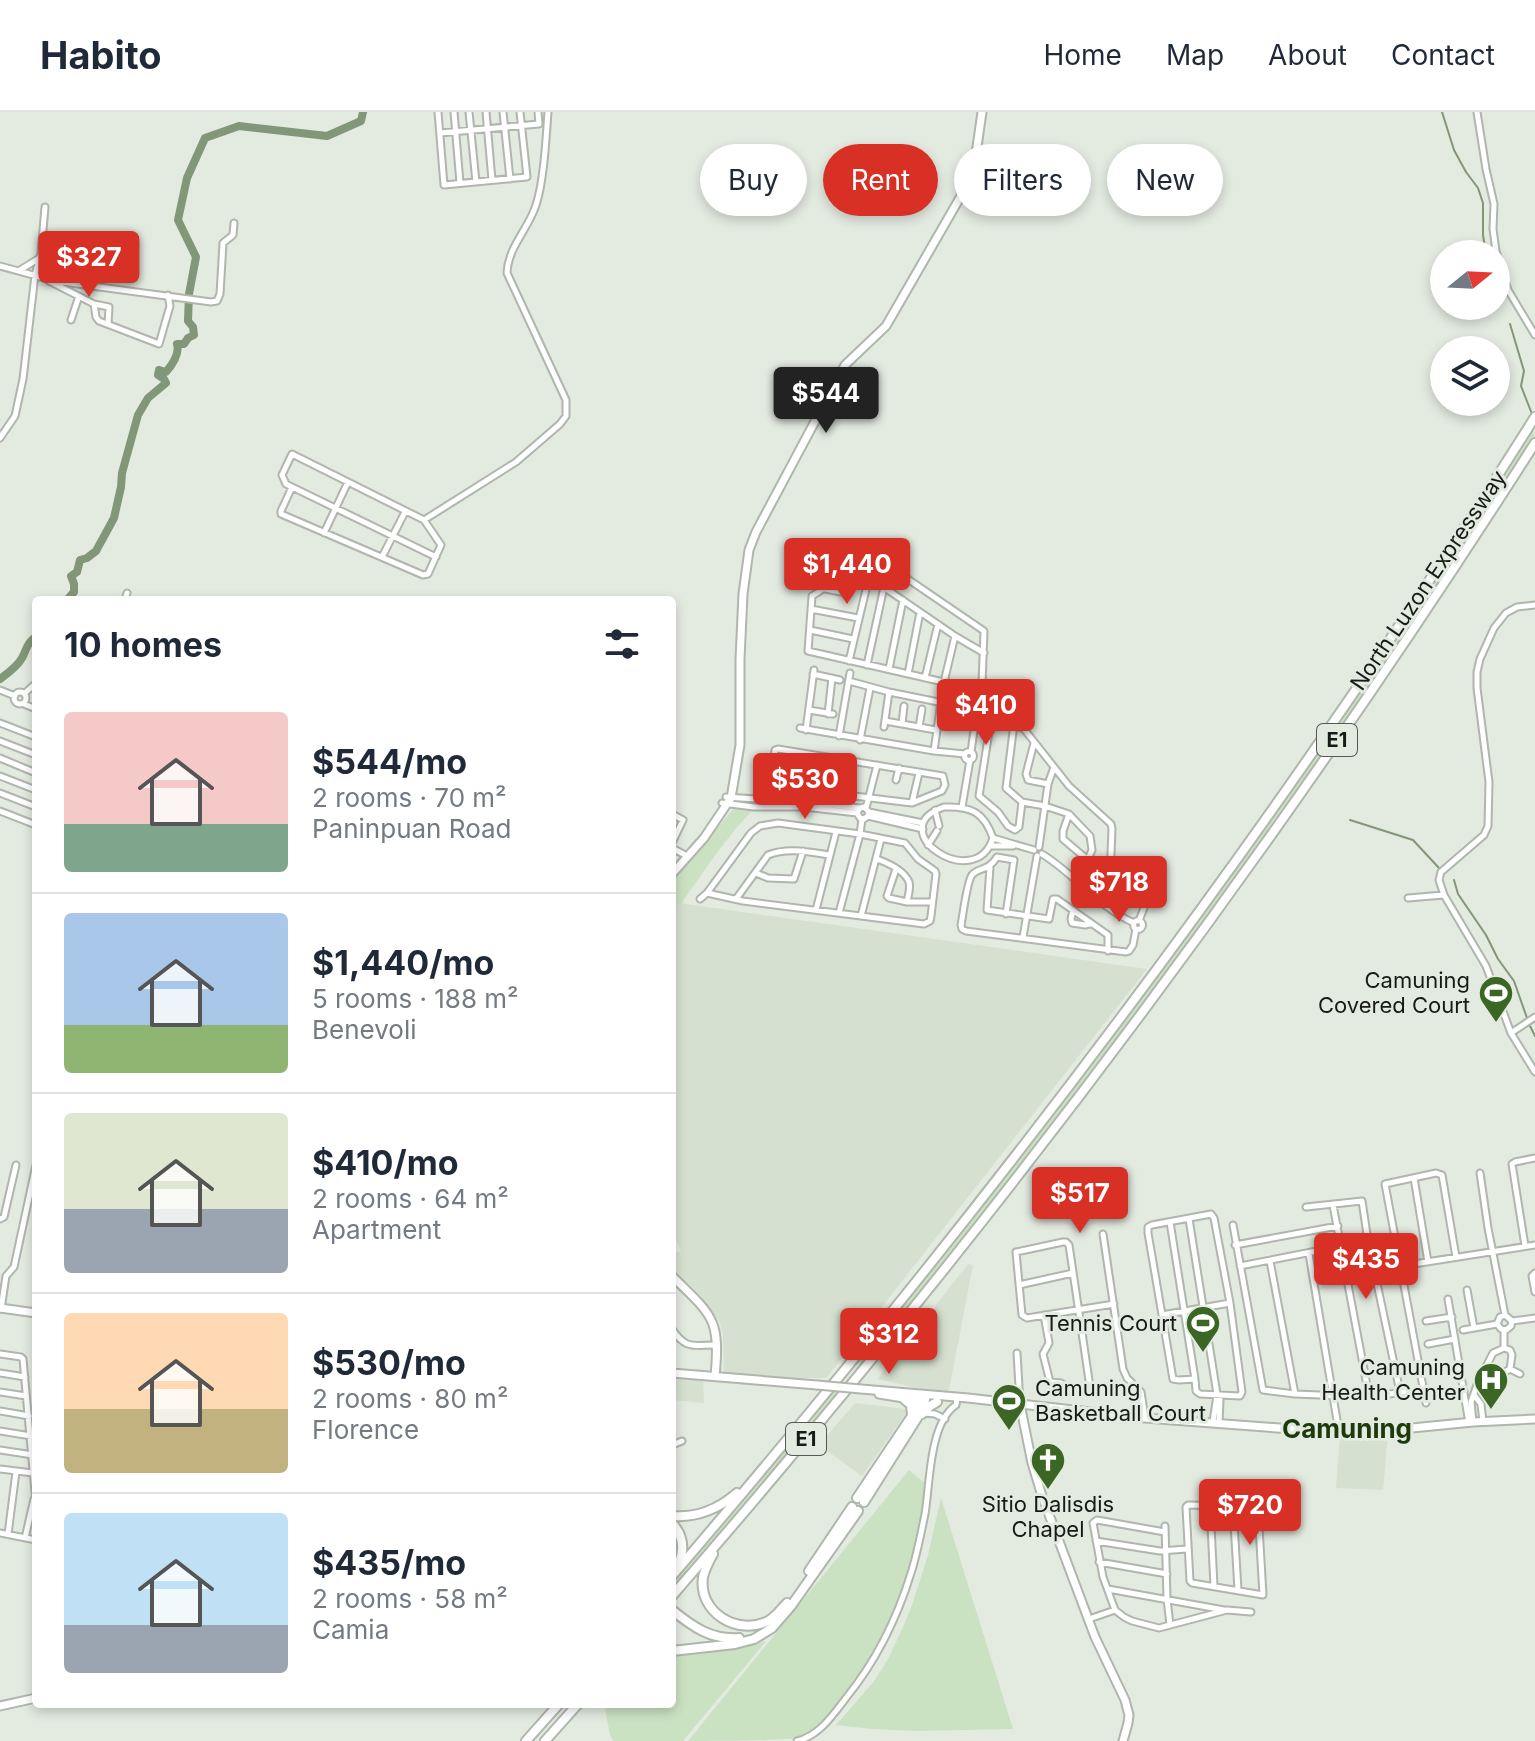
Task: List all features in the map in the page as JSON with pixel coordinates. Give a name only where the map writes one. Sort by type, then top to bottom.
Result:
[{"type":"highway","name":"North Luzon Expressway","points":[[676,1570],[848,1368],[1030,1137],[1206,902],[1405,617],[1534,420]]},
{"type":"highway","name":"North Luzon Expressway","points":[[676,1591],[886,1342],[1059,1123],[1315,773],[1462,557],[1535,443]]},
{"type":"highway","points":[[676,1651],[735,1644],[754,1639],[772,1628],[858,1504],[914,1418],[923,1398]]},
{"type":"highway","points":[[904,1399],[913,1409],[914,1418]]},
{"type":"highway","points":[[914,1418],[937,1402]]},
{"type":"highway","points":[[676,1516],[707,1512],[727,1502],[754,1480]]},
{"type":"highway","points":[[769,1627],[858,1504]]},
{"type":"highway","points":[[676,1528],[683,1546],[682,1557],[676,1568]]},
{"type":"highway","points":[[724,1536],[703,1576],[703,1588],[713,1610],[723,1619],[745,1627],[772,1619],[787,1603]]},
{"type":"highway","points":[[676,1613],[701,1631],[727,1638],[759,1633],[782,1617]]},
{"type":"highway","points":[[526,1741],[555,1708]]},
{"type":"highway","points":[[545,1741],[574,1708]]},
{"type":"main road","points":[[676,869],[727,801],[733,785],[740,745],[743,594],[749,550],[756,532],[845,365],[886,326],[969,182],[982,112]]},
{"type":"main road","points":[[676,864],[686,855]]},
{"type":"main road","points":[[676,1280],[708,1312],[715,1327],[715,1376]]},
{"type":"main road","points":[[1,1308],[32,1312]]},
{"type":"main road","points":[[676,1373],[1141,1418],[1339,1432],[1535,1419]]},
{"type":"main road","points":[[861,1389],[904,1399],[957,1400]]},
{"type":"main road","points":[[1020,1404],[1036,1480],[1089,1619],[1127,1707],[1128,1723],[1123,1741]]},
{"type":"main road","points":[[0,1706],[32,1699]]},
{"type":"street","points":[[438,112],[444,185],[527,177],[520,112]]},
{"type":"street","points":[[454,112],[460,183]]},
{"type":"street","points":[[469,112],[476,182]]},
{"type":"street","points":[[486,112],[492,180]]},
{"type":"street","points":[[503,112],[510,179]]},
{"type":"street","points":[[440,133],[539,124],[538,112]]},
{"type":"street","points":[[424,520],[516,462],[566,416],[566,400],[507,273],[512,251],[539,194],[548,112]]},
{"type":"street","points":[[1477,112],[1494,204],[1496,251],[1508,290],[1535,335]]},
{"type":"street","points":[[0,438],[18,406],[45,207]]},
{"type":"street","points":[[46,279],[211,302],[220,298],[223,243],[233,235],[234,223]]},
{"type":"street","points":[[20,271],[39,258]]},
{"type":"street","points":[[0,266],[46,279],[94,304],[109,307],[108,324]]},
{"type":"street","points":[[94,304],[97,319],[159,344],[170,306],[168,295]]},
{"type":"street","points":[[71,320],[79,296]]},
{"type":"street","points":[[292,487],[281,514],[423,575],[428,574],[436,557],[441,545],[424,520],[292,454],[282,475],[286,484],[436,557]]},
{"type":"street","points":[[324,533],[348,482]]},
{"type":"street","points":[[382,557],[405,511]]},
{"type":"street","points":[[825,589],[841,592],[850,555]]},
{"type":"street","points":[[836,556],[874,556],[984,631],[982,684],[985,690],[979,695],[974,689],[808,651],[812,596],[830,584],[836,556]]},
{"type":"street","points":[[849,661],[874,556]]},
{"type":"street","points":[[869,577],[984,653]]},
{"type":"street","points":[[867,665],[884,587]]},
{"type":"street","points":[[889,669],[903,600]]},
{"type":"street","points":[[1535,605],[1517,607],[1506,613],[1494,628],[1480,659],[1477,688],[1489,782],[1488,826],[1484,835],[1441,872],[1439,880],[1444,895],[1486,966],[1511,1033],[1535,1072]]},
{"type":"street","points":[[811,609],[858,618]]},
{"type":"street","points":[[908,674],[920,612]]},
{"type":"street","points":[[925,678],[938,624]]},
{"type":"street","points":[[810,630],[853,639]]},
{"type":"street","points":[[944,682],[955,636]]},
{"type":"street","points":[[840,680],[814,672],[803,729],[934,751],[968,753]]},
{"type":"street","points":[[839,736],[850,673]]},
{"type":"street","points":[[809,710],[830,714],[832,678]]},
{"type":"street","points":[[849,681],[968,708]]},
{"type":"street","points":[[974,689],[977,684],[982,684]]},
{"type":"street","points":[[15,696],[17,703],[32,688]]},
{"type":"street","points":[[860,740],[870,688]]},
{"type":"street","points":[[0,690],[15,696]]},
{"type":"street","points":[[15,696],[19,692],[32,704]]},
{"type":"street","points":[[889,692],[884,724],[936,730]]},
{"type":"street","points":[[962,807],[970,760],[966,758],[979,695]]},
{"type":"street","points":[[934,751],[941,702]]},
{"type":"street","points":[[902,724],[904,706]]},
{"type":"street","points":[[919,727],[922,709]]},
{"type":"street","points":[[1022,802],[1019,827],[1015,830],[979,796],[991,719],[997,716],[1024,729],[1069,786],[1112,826],[1110,878]]},
{"type":"street","points":[[0,723],[32,735]]},
{"type":"street","points":[[1014,724],[1005,786],[1022,802],[1069,814],[1090,836],[1092,850],[1088,859]]},
{"type":"street","points":[[0,741],[32,753]]},
{"type":"street","points":[[881,754],[883,743]]},
{"type":"street","points":[[1034,743],[1026,778],[1048,784]]},
{"type":"street","points":[[775,750],[877,765],[943,776],[945,785],[942,791],[912,803],[770,784],[775,750]]},
{"type":"street","points":[[0,758],[32,771]]},
{"type":"street","points":[[839,913],[877,765]]},
{"type":"street","points":[[1023,938],[1048,784],[1054,767]]},
{"type":"street","points":[[896,780],[899,768]]},
{"type":"street","points":[[912,803],[919,773]]},
{"type":"street","points":[[796,788],[798,774]]},
{"type":"street","points":[[0,776],[32,788]]},
{"type":"street","points":[[820,791],[822,778]]},
{"type":"street","points":[[847,794],[849,782]]},
{"type":"street","points":[[0,793],[32,805]]},
{"type":"street","points":[[727,801],[864,813],[923,826]]},
{"type":"street","points":[[997,857],[992,846],[993,838],[984,819],[972,810],[944,807],[935,810],[923,826],[924,837],[935,852],[959,860],[978,856],[992,846],[1016,845]]},
{"type":"street","points":[[928,845],[938,829],[935,810]]},
{"type":"street","points":[[0,811],[32,823]]},
{"type":"street","points":[[997,857],[991,865],[976,871],[970,878],[962,929],[972,933],[1108,951],[1129,951],[1145,901],[1124,891],[1063,838],[1069,814]]},
{"type":"street","points":[[676,816],[683,820],[676,836]]},
{"type":"street","points":[[700,899],[751,833],[760,826],[778,823],[905,843],[936,874],[930,921],[924,924],[707,893]]},
{"type":"street","points":[[816,910],[836,832]]},
{"type":"street","points":[[993,838],[1038,852],[1055,862],[1115,914],[1150,929]]},
{"type":"street","points":[[861,916],[881,839]]},
{"type":"street","points":[[676,848],[686,855]]},
{"type":"street","points":[[736,899],[773,852],[787,850],[829,855]]},
{"type":"street","points":[[756,873],[768,878],[794,879],[803,851]]},
{"type":"street","points":[[997,857],[1014,860],[1006,914]]},
{"type":"street","points":[[877,859],[891,863],[903,874],[910,885],[907,902]]},
{"type":"street","points":[[991,865],[986,909],[1049,919],[1055,898],[1109,938],[1108,951]]},
{"type":"street","points":[[896,869],[887,896],[907,902],[932,902]]},
{"type":"street","points":[[1408,898],[1444,895]]},
{"type":"street","points":[[1073,910],[1072,923],[1091,923]]},
{"type":"street","points":[[1511,1033],[1535,1017]]},
{"type":"street","points":[[1525,1246],[1512,1164],[1535,1158]]},
{"type":"street","points":[[0,1219],[4,1217],[16,1165]]},
{"type":"street","points":[[1426,1403],[1385,1184],[1440,1173],[1444,1177],[1456,1257]]},
{"type":"street","points":[[1480,1173],[1505,1315]]},
{"type":"street","points":[[1414,1178],[1428,1262]]},
{"type":"street","points":[[1,1308],[6,1276],[14,1267],[32,1184]]},
{"type":"street","points":[[1306,1207],[1362,1201],[1400,1392]]},
{"type":"street","points":[[1333,1205],[1369,1397]]},
{"type":"street","points":[[1169,1222],[1198,1393],[1242,1394],[1230,1303],[1211,1214],[1152,1225],[1148,1229],[1173,1379],[1195,1379]]},
{"type":"street","points":[[1189,1219],[1220,1400],[1216,1423]]},
{"type":"street","points":[[1233,1225],[1261,1387],[1295,1394],[1369,1397],[1410,1391]]},
{"type":"street","points":[[1235,1245],[1338,1226]]},
{"type":"street","points":[[1103,1234],[1123,1369],[1141,1392],[1144,1404],[1141,1418]]},
{"type":"street","points":[[1240,1266],[1368,1241]]},
{"type":"street","points":[[1044,1315],[1049,1343],[1043,1354],[1050,1382],[1069,1388],[1089,1389],[1078,1308],[1069,1245],[1066,1242],[1015,1253],[1023,1316],[1027,1318],[1078,1308],[1114,1304]]},
{"type":"street","points":[[1401,1266],[1535,1245]]},
{"type":"street","points":[[1309,1254],[1339,1432]]},
{"type":"street","points":[[1270,1261],[1295,1394]]},
{"type":"street","points":[[1019,1285],[1073,1273]]},
{"type":"street","points":[[1535,1273],[1532,1276],[1535,1292]]},
{"type":"street","points":[[1467,1290],[1474,1328]]},
{"type":"street","points":[[1448,1299],[1471,1422]]},
{"type":"street","points":[[1162,1315],[1230,1303]]},
{"type":"street","points":[[1505,1315],[1512,1321]]},
{"type":"street","points":[[1497,1324],[1500,1317],[1505,1315]]},
{"type":"street","points":[[1426,1321],[1452,1317]]},
{"type":"street","points":[[1512,1321],[1535,1318]]},
{"type":"street","points":[[1504,1331],[1510,1328],[1512,1321]]},
{"type":"street","points":[[1463,1330],[1497,1324]]},
{"type":"street","points":[[1497,1324],[1504,1331]]},
{"type":"street","points":[[1504,1331],[1504,1348]]},
{"type":"street","points":[[676,1335],[686,1344],[717,1344]]},
{"type":"street","points":[[1428,1344],[1455,1339]]},
{"type":"street","points":[[1471,1422],[1471,1402],[1493,1353],[1504,1348],[1510,1350],[1510,1369]]},
{"type":"street","points":[[1017,1353],[1020,1404]]},
{"type":"street","points":[[0,1354],[22,1358],[32,1446]]},
{"type":"street","points":[[1445,1370],[1460,1367]]},
{"type":"street","points":[[1510,1369],[1520,1374]]},
{"type":"street","points":[[1482,1376],[1500,1375],[1510,1369]]},
{"type":"street","points":[[0,1373],[25,1377]]},
{"type":"street","points":[[1134,1385],[1141,1418]]},
{"type":"street","points":[[1446,1394],[1464,1391]]},
{"type":"street","points":[[0,1392],[26,1396]]},
{"type":"street","points":[[1474,1395],[1481,1404],[1483,1422]]},
{"type":"street","points":[[797,1741],[805,1739],[828,1721],[866,1671],[888,1631],[912,1570],[933,1454],[948,1411],[957,1400]]},
{"type":"street","points":[[1136,1405],[1144,1404]]},
{"type":"street","points":[[0,1411],[29,1416]]},
{"type":"street","points":[[923,1413],[945,1419]]},
{"type":"street","points":[[0,1431],[31,1436]]},
{"type":"street","points":[[676,1443],[682,1441]]},
{"type":"street","points":[[0,1450],[32,1455]]},
{"type":"street","points":[[0,1469],[32,1473]]},
{"type":"street","points":[[8,1534],[16,1472]]},
{"type":"street","points":[[1186,1506],[1233,1506],[1258,1510],[1263,1595],[1190,1581],[1186,1506]]},
{"type":"street","points":[[1210,1506],[1214,1586]]},
{"type":"street","points":[[1233,1506],[1238,1590]]},
{"type":"street","points":[[25,1538],[32,1511]]},
{"type":"street","points":[[1170,1625],[1165,1529],[1094,1520],[1099,1562],[1107,1588],[1115,1610],[1124,1617],[1159,1628],[1227,1610]]},
{"type":"street","points":[[0,1533],[32,1539]]},
{"type":"street","points":[[1096,1541],[1160,1551],[1187,1549]]},
{"type":"street","points":[[1099,1562],[1167,1574]]},
{"type":"street","points":[[1107,1588],[1251,1612]]},
{"type":"street","points":[[1089,1619],[1115,1610]]},
{"type":"shaded area","points":[[676,903],[1147,969],[826,1378],[760,1378],[724,1373],[723,1334],[719,1320],[676,1272],[676,1253],[681,1251],[676,1240]]},
{"type":"shaded area","points":[[968,1264],[973,1265],[948,1395],[878,1379]]},
{"type":"shaded area","points":[[676,1379],[703,1379],[704,1403],[676,1400]]},
{"type":"shaded area","points":[[855,1403],[906,1409],[907,1412],[862,1476],[819,1445]]},
{"type":"shaded area","points":[[1340,1434],[1388,1434],[1383,1490],[1336,1488]]},
{"type":"green space","points":[[1532,428],[1535,437],[1426,603],[1315,768],[1142,1010],[1055,1124],[861,1364],[859,1358],[1058,1108],[1248,851],[1391,645]]},
{"type":"green space","points":[[734,808],[754,809],[681,904],[676,903],[676,877]]},
{"type":"green space","points":[[831,1391],[842,1392],[676,1588],[676,1575]]},
{"type":"green space","points":[[909,1470],[927,1485],[909,1573],[873,1654],[839,1702],[815,1728],[798,1738],[688,1741]]},
{"type":"green space","points":[[941,1498],[1013,1729],[916,1731],[836,1725],[875,1680],[903,1627],[928,1555]]},
{"type":"green space","points":[[766,1641],[683,1741],[613,1741],[605,1708],[676,1708],[676,1656]]},
{"type":"waterway","points":[[70,596],[74,592],[71,576],[77,572],[80,560],[96,551],[114,518],[122,473],[138,415],[148,398],[166,383],[158,375],[159,370],[166,372],[173,363],[177,344],[184,344],[194,335],[188,321],[196,257],[178,220],[187,178],[205,138],[239,126],[327,136],[361,121],[363,112]]},
{"type":"waterway","points":[[1442,112],[1454,150],[1478,188],[1483,203],[1484,240]]},
{"type":"waterway","points":[[1510,324],[1524,371],[1521,386],[1532,414]]},
{"type":"waterway","points":[[0,679],[18,664],[32,640]]},
{"type":"waterway","points":[[1350,820],[1413,840],[1439,868]]},
{"type":"waterway","points":[[1454,880],[1458,894],[1514,981],[1527,1018]]},
{"type":"waterway","points":[[1530,1026],[1535,1036]]},
{"type":"place","name":"Camuning Covered Court","points":[[1496,1024]]},
{"type":"place","name":"Tennis Court","points":[[1203,1354]]},
{"type":"place","name":"Camuning Health Center","points":[[1491,1411]]},
{"type":"place","name":"Camuning Basketball Court","points":[[1009,1432]]},
{"type":"place","name":"Sitio Dalisdis Chapel","points":[[1048,1491]]},
{"type":"district","name":"Camuning","points":[[1347,1428]]}]
